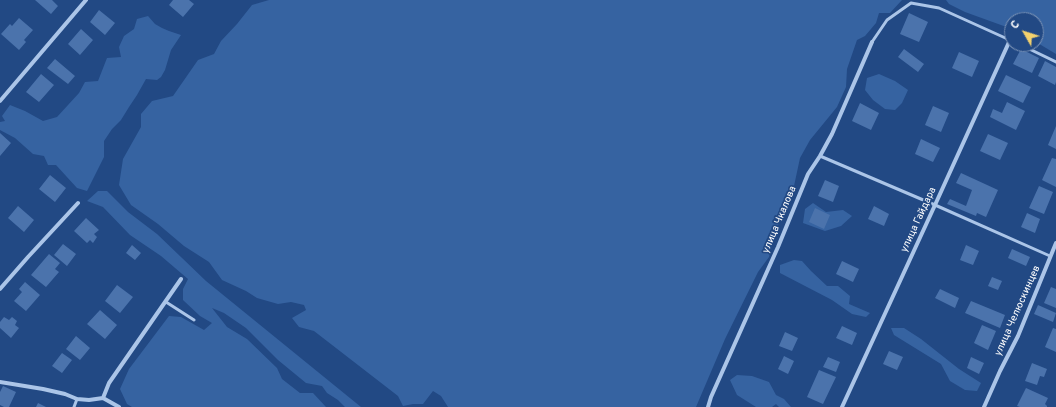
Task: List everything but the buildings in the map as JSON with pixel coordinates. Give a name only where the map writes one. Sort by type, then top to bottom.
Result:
[{"type":"street","points":[[0,101],[86,0]]},
{"type":"street","name":"улица Чкалова","points":[[708,407],[711,397],[778,247],[808,174],[832,134],[872,42]]},
{"type":"street","name":"улица Гайдара","points":[[842,407],[1005,52]]},
{"type":"street","points":[[0,290],[28,257],[78,204]]},
{"type":"street","name":"улица Челюскинцев","points":[[984,407],[1018,336],[1056,243]]},
{"type":"street","points":[[103,398],[109,383],[181,279]]},
{"type":"street","points":[[0,382],[43,389],[65,394],[77,399],[89,400],[103,398],[119,407]]},
{"type":"lane","points":[[872,42],[887,20],[911,3],[939,8],[1004,37]]},
{"type":"lane","points":[[1035,52],[1056,62]]},
{"type":"lane","points":[[820,156],[1050,256]]},
{"type":"lane","points":[[166,302],[194,320]]},
{"type":"lane","points":[[74,407],[77,399]]},
{"type":"shaded area","points":[[269,0],[902,0],[890,13],[879,13],[876,23],[865,36],[857,40],[847,69],[846,87],[837,107],[810,140],[800,158],[794,186],[783,208],[769,257],[758,272],[725,339],[696,407],[448,407],[441,396],[433,391],[423,404],[403,406],[398,396],[314,331],[299,327],[292,318],[306,310],[304,305],[291,302],[278,304],[257,298],[222,280],[209,262],[184,246],[158,224],[131,205],[119,185],[123,159],[141,127],[141,114],[152,101],[173,96],[198,60],[214,54],[221,41],[252,5]]},
{"type":"shaded area","points":[[946,0],[1056,0],[1056,54],[1044,47],[1044,12],[1004,12],[1004,26],[965,12],[949,4]]},
{"type":"shaded area","points":[[148,16],[155,24],[181,35],[171,50],[165,70],[161,77],[157,80],[146,79],[121,120],[112,129],[104,141],[104,157],[87,191],[77,188],[56,165],[48,165],[44,156],[33,154],[15,138],[0,130],[0,122],[5,121],[2,116],[10,105],[43,121],[57,117],[79,93],[85,82],[98,81],[107,58],[121,57],[119,47],[124,36],[134,29],[137,19]]},
{"type":"shaded area","points":[[879,74],[895,81],[908,90],[902,103],[895,110],[885,109],[873,100],[865,90],[867,78]]},
{"type":"shaded area","points":[[98,191],[107,191],[128,212],[157,234],[206,281],[361,407],[345,407],[338,400],[327,393],[322,386],[306,383],[278,360],[246,328],[224,313],[212,308],[227,327],[247,339],[277,368],[282,379],[300,393],[313,393],[326,407],[132,407],[127,404],[120,389],[129,369],[169,316],[181,317],[204,330],[212,323],[200,316],[183,300],[183,289],[188,279],[161,256],[130,235],[103,207],[87,201]]},
{"type":"shaded area","points":[[813,203],[826,212],[843,210],[852,216],[841,226],[825,231],[803,223],[805,209]]},
{"type":"shaded area","points":[[794,260],[802,261],[827,286],[838,286],[850,296],[849,304],[870,313],[866,317],[852,314],[832,300],[780,273],[780,265]]},
{"type":"shaded area","points":[[891,328],[904,328],[921,339],[959,369],[981,383],[977,391],[965,390],[950,381],[941,364],[894,335]]},
{"type":"shaded area","points":[[737,375],[752,376],[769,382],[776,395],[784,399],[791,407],[779,407],[776,404],[772,407],[756,407],[737,395],[730,380]]}]
